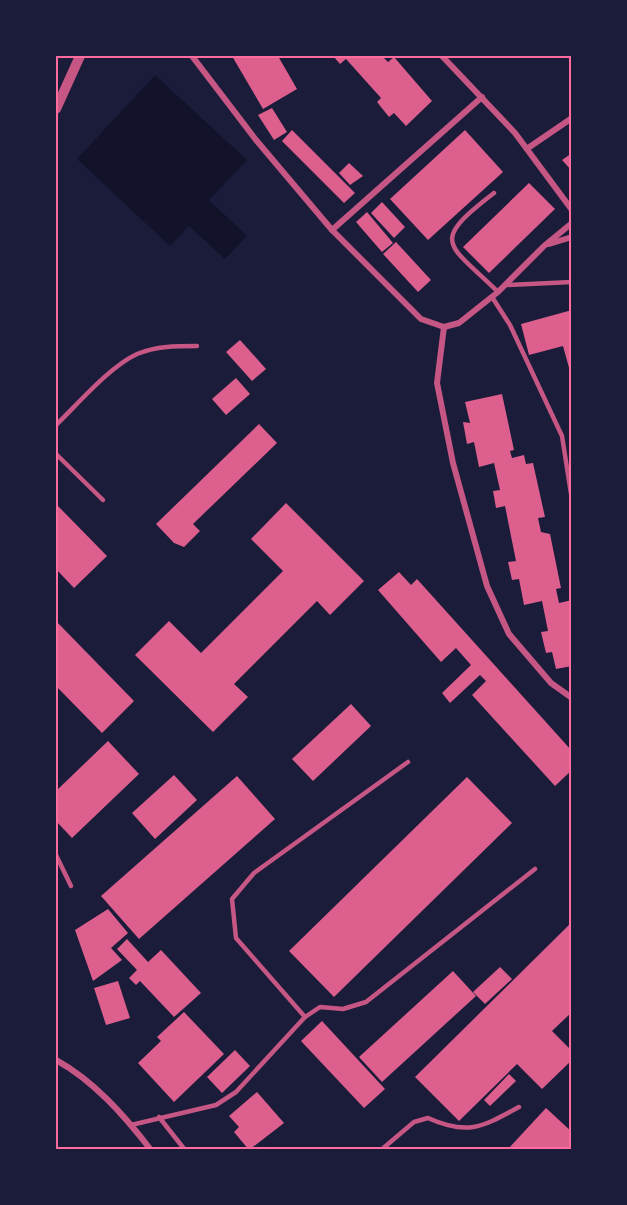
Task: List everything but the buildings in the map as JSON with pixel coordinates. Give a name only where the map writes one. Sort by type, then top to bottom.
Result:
[{"type":"street","points":[[56,109],[59,92],[80,56]]},
{"type":"street","points":[[192,56],[256,141],[332,230],[421,319],[444,327],[459,323],[506,285],[544,246],[572,223]]},
{"type":"street","points":[[442,56],[528,148],[572,210]]},
{"type":"street","points":[[332,230],[482,97]]},
{"type":"street","points":[[528,148],[572,118]]},
{"type":"street","points":[[544,246],[572,237]]},
{"type":"street","points":[[444,327],[437,383],[453,463],[487,586],[509,634],[551,683],[572,698]]},
{"type":"street","points":[[56,1060],[88,1081],[151,1149]]},
{"type":"lane","points":[[494,194],[461,218],[453,228],[450,240],[454,250],[498,292]]},
{"type":"lane","points":[[506,285],[572,282]]},
{"type":"lane","points":[[492,297],[510,325],[562,436],[572,500]]},
{"type":"lane","points":[[56,425],[117,368],[137,354],[166,347],[197,346]]},
{"type":"lane","points":[[56,454],[103,500]]},
{"type":"lane","points":[[305,1017],[236,938],[232,899],[254,873],[408,762]]},
{"type":"lane","points":[[56,855],[71,886]]},
{"type":"lane","points":[[131,1125],[216,1105],[236,1092],[305,1017],[320,1007],[343,1009],[366,1002],[535,869]]},
{"type":"lane","points":[[381,1149],[414,1122],[428,1118],[452,1129],[486,1125],[519,1107]]},
{"type":"lane","points":[[159,1117],[185,1149]]},
{"type":"shaded area","points":[[155,75],[247,160],[209,200],[247,236],[225,259],[189,226],[170,246],[77,159]]}]
